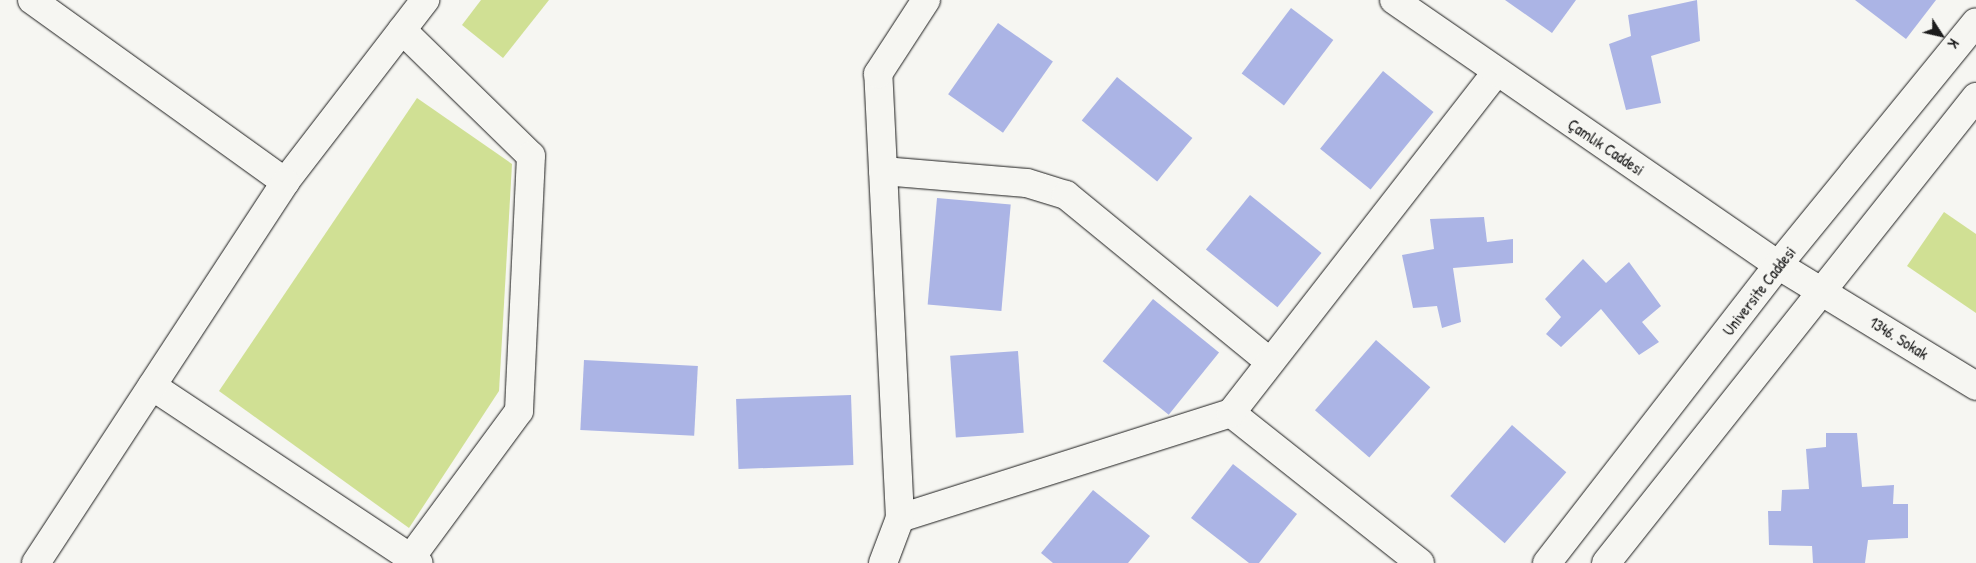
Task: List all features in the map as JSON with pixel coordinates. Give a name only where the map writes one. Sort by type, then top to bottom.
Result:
[{"type":"street","points":[[36,563],[285,182],[425,0]]},
{"type":"street","points":[[883,563],[900,518],[878,74],[926,0]]},
{"type":"street","name":"Çamlık Caddesi","points":[[1394,0],[1778,265],[1821,289]]},
{"type":"street","points":[[35,1],[285,182]]},
{"type":"street","name":"Universite Caddesi","points":[[1547,563],[1778,265],[1976,22]]},
{"type":"street","points":[[152,386],[412,561],[519,411],[531,156],[402,30]]},
{"type":"street","points":[[900,518],[1231,413],[1269,361],[1496,72]]},
{"type":"street","points":[[1606,563],[1821,289],[1976,97]]},
{"type":"street","points":[[882,171],[1027,183],[1066,194],[1269,361]]},
{"type":"street","name":"1346. Sokak","points":[[1821,289],[1976,386]]},
{"type":"street","points":[[1231,413],[1420,563]]},
{"type":"green space","points":[[481,0],[549,0],[503,58],[462,25]]},
{"type":"green space","points":[[417,98],[512,164],[499,391],[409,528],[219,391]]},
{"type":"green space","points":[[1944,212],[1976,234],[1976,313],[1907,266]]},
{"type":"building","points":[[1505,0],[1576,0],[1552,33]]},
{"type":"building","points":[[1697,0],[1700,41],[1651,56],[1661,103],[1626,110],[1609,44],[1631,36],[1628,15]]},
{"type":"building","points":[[1855,0],[1936,0],[1906,39]]},
{"type":"building","points":[[1291,8],[1333,40],[1284,105],[1242,73]]},
{"type":"building","points":[[998,23],[1053,61],[1003,133],[948,94]]},
{"type":"building","points":[[1383,71],[1434,112],[1371,190],[1320,149]]},
{"type":"building","points":[[1117,77],[1192,138],[1157,182],[1082,121]]},
{"type":"building","points":[[1250,195],[1321,253],[1277,307],[1206,249]]},
{"type":"building","points":[[937,198],[1011,204],[1001,311],[928,305]]},
{"type":"building","points":[[1484,217],[1487,242],[1513,239],[1513,263],[1453,268],[1461,322],[1442,328],[1437,306],[1413,308],[1402,255],[1434,249],[1430,219]]},
{"type":"building","points":[[1583,259],[1606,283],[1629,262],[1661,306],[1642,322],[1659,342],[1639,355],[1601,309],[1561,347],[1546,334],[1561,317],[1545,299]]},
{"type":"building","points":[[1153,299],[1219,352],[1169,415],[1103,361]]},
{"type":"building","points":[[1376,340],[1430,387],[1369,457],[1315,410]]},
{"type":"building","points":[[1018,351],[1024,433],[956,438],[950,356]]},
{"type":"building","points":[[584,360],[698,366],[694,436],[580,430]]},
{"type":"building","points":[[851,395],[853,465],[739,469],[736,399]]},
{"type":"building","points":[[1512,425],[1566,472],[1505,543],[1450,496]]},
{"type":"building","points":[[1826,433],[1857,433],[1862,487],[1894,485],[1893,504],[1908,504],[1908,538],[1868,540],[1865,563],[1813,563],[1812,546],[1769,545],[1768,511],[1781,511],[1782,490],[1809,489],[1806,449],[1826,447]]},
{"type":"building","points":[[1233,464],[1297,514],[1259,563],[1249,563],[1191,518]]},
{"type":"building","points":[[1093,490],[1150,536],[1128,563],[1053,563],[1041,553]]}]
